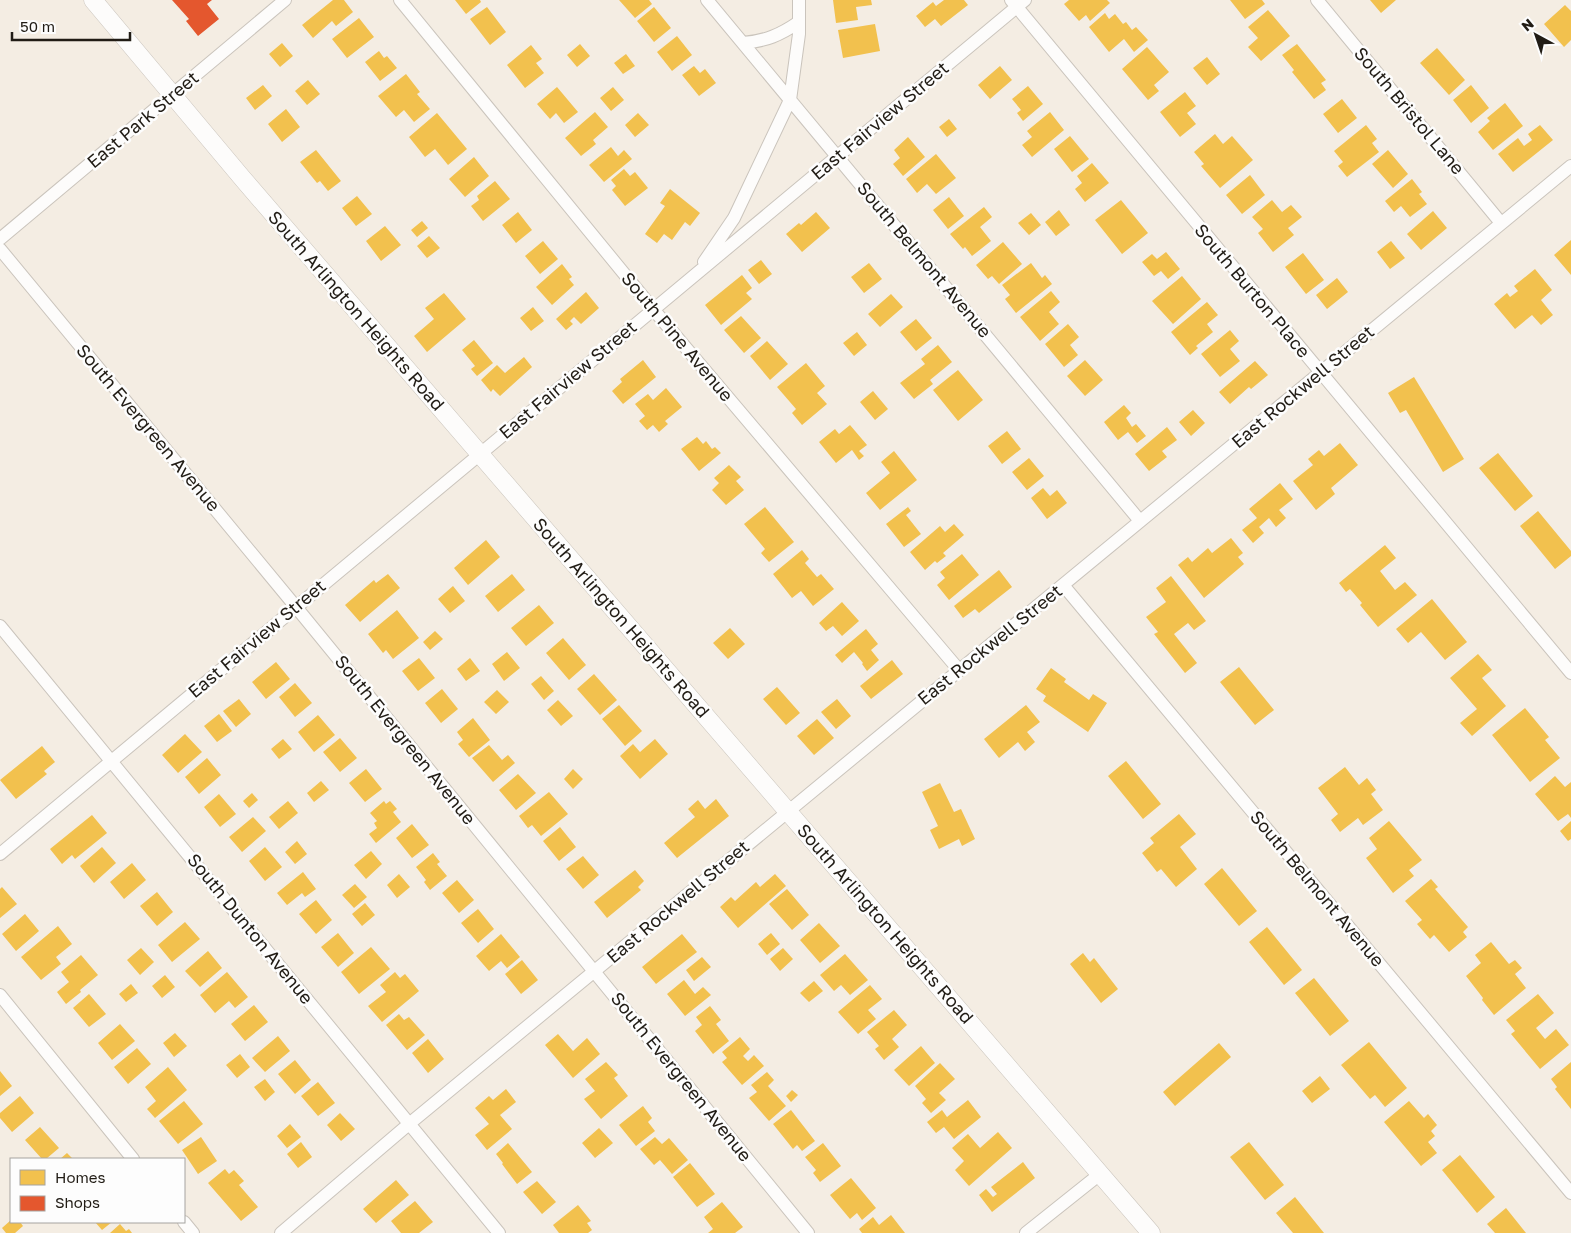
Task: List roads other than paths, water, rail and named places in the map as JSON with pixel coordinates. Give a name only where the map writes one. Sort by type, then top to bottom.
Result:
[{"type":"main road","name":"South Arlington Heights Road","points":[[93,0],[243,180],[1151,1233]]},
{"type":"street","name":"East Park Street","points":[[0,239],[285,0]]},
{"type":"street","name":"South Pine Avenue","points":[[400,0],[653,309],[959,670]]},
{"type":"street","name":"South Belmont Avenue","points":[[707,0],[1140,521]]},
{"type":"street","points":[[696,274],[734,218],[790,100],[799,34],[799,0]]},
{"type":"street","name":"South Bristol Lane","points":[[1317,0],[1501,223]]},
{"type":"street","name":"East Fairview Street","points":[[0,854],[838,156],[1018,2]]},
{"type":"street","name":"South Burton Place","points":[[1018,2],[1320,373],[1571,673]]},
{"type":"street","points":[[743,42],[761,42],[799,22]]},
{"type":"street","name":"East Rockwell Street","points":[[281,1233],[409,1124],[1571,166]]},
{"type":"street","name":"South Evergreen Avenue","points":[[0,249],[595,971],[808,1233]]},
{"type":"street","name":"South Belmont Avenue","points":[[1063,585],[1571,1193]]},
{"type":"street","name":"South Dunton Avenue","points":[[0,626],[499,1233]]},
{"type":"street","points":[[0,995],[132,1158]]},
{"type":"street","points":[[1026,1233],[1100,1174]]},
{"type":"street","points":[[185,1223],[193,1233]]}]
